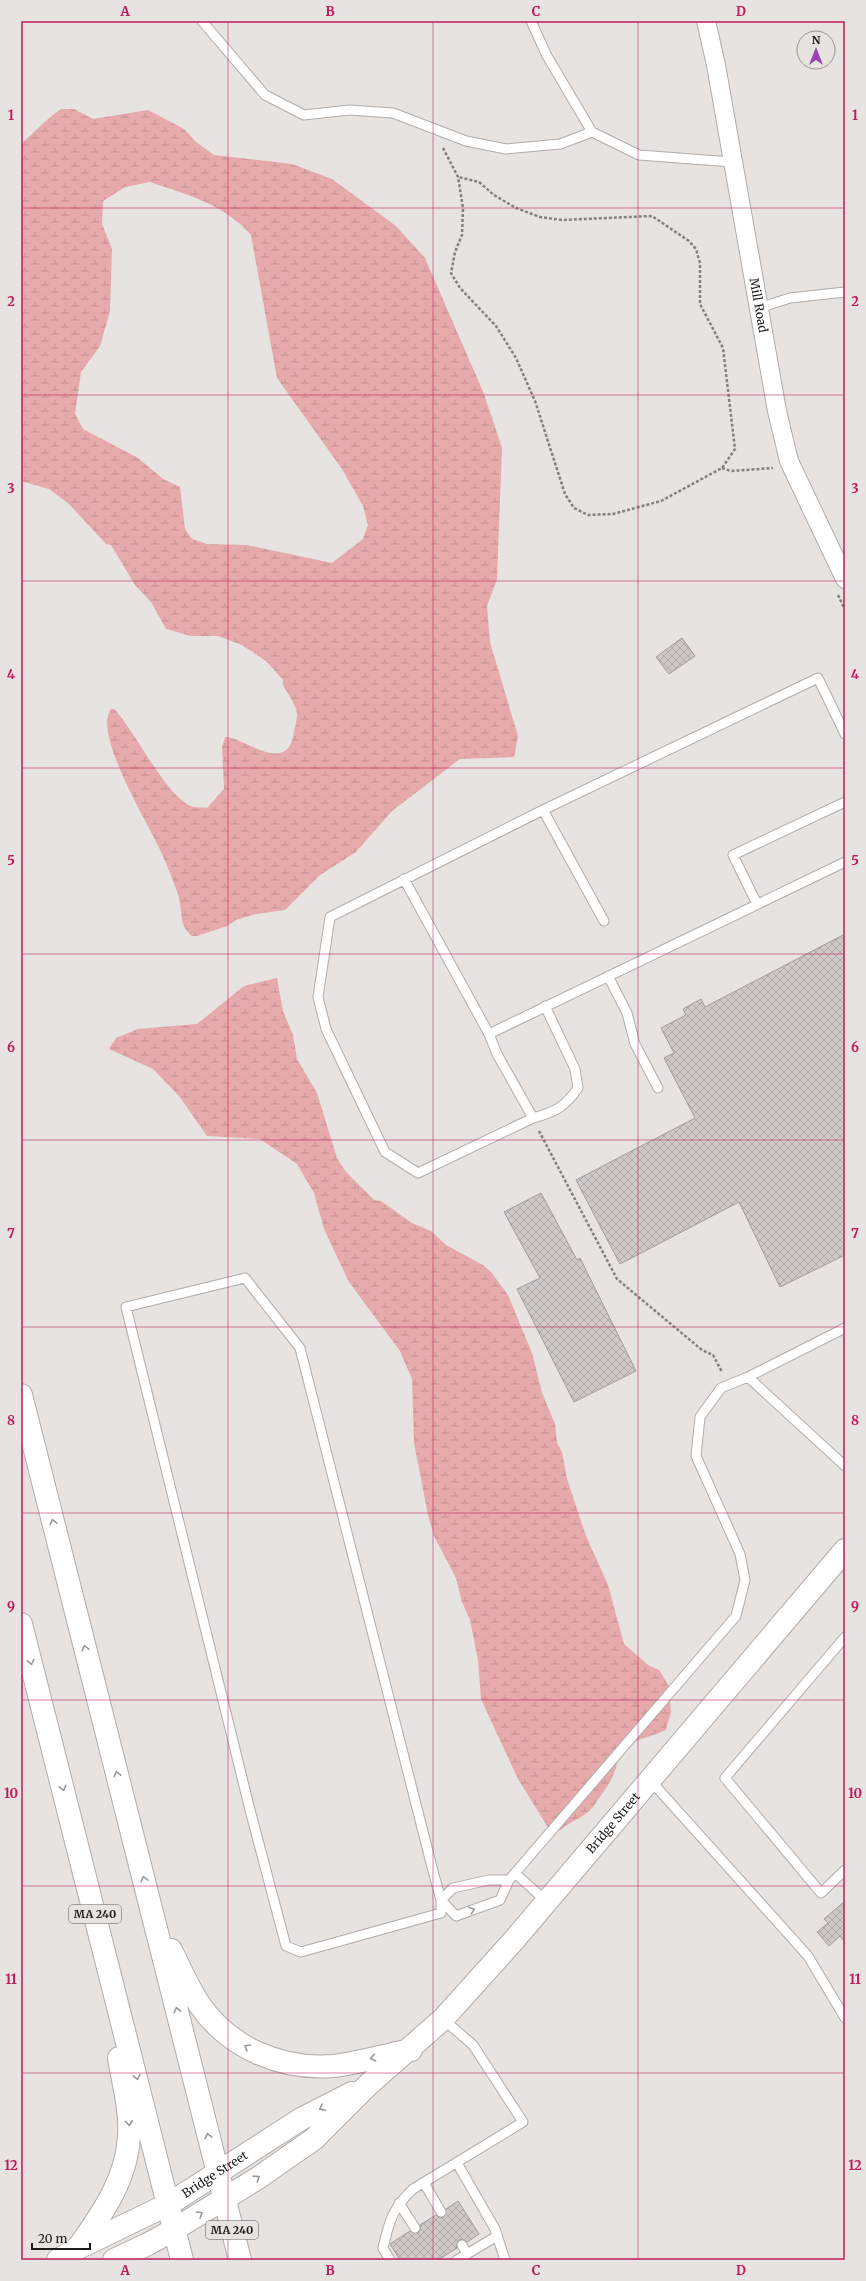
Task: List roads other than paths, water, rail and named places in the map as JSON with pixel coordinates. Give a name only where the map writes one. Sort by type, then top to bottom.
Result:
[{"type":"main road","name":"MA 240","points":[[21,1395],[240,2260]]},
{"type":"main road","name":"Bridge Street","points":[[114,2260],[175,2229],[314,2140],[369,2084],[411,2050],[443,2019],[547,1902],[845,1550]]},
{"type":"main road","name":"MA 240","points":[[21,1624],[182,2260]]},
{"type":"main road","points":[[154,1917],[200,2005],[223,2031],[251,2050],[278,2061],[312,2066],[354,2062],[411,2050]]},
{"type":"main road","points":[[78,2248],[105,2208],[119,2180],[125,2165],[130,2135],[96,1918]]},
{"type":"main road","name":"Bridge Street","points":[[58,2260],[78,2248],[169,2204],[218,2174],[301,2119],[369,2084]]},
{"type":"street","name":"Mill Road","points":[[706,21],[716,65],[777,411],[789,461],[840,585]]},
{"type":"lane","points":[[202,21],[265,95],[304,115],[349,110],[393,113],[466,141],[506,149],[560,144],[592,132]]},
{"type":"lane","points":[[531,21],[547,56],[592,132],[639,155],[732,162]]},
{"type":"lane","points":[[759,308],[790,298],[845,292]]},
{"type":"lane","points":[[545,1006],[575,1069],[578,1088],[569,1102],[551,1113],[533,1118],[418,1174],[385,1152],[326,1029],[318,997],[330,917],[543,810],[818,678],[845,734]]},
{"type":"lane","points":[[757,904],[733,855],[845,802]]},
{"type":"lane","points":[[543,810],[604,921]]},
{"type":"lane","points":[[489,1034],[845,862]]},
{"type":"lane","points":[[404,879],[489,1034],[497,1054],[533,1118]]},
{"type":"lane","points":[[608,976],[627,1013],[634,1044],[658,1088]]},
{"type":"lane","points":[[547,1902],[512,1877],[489,1880],[453,1888],[441,1900],[442,1913],[301,1952],[286,1946],[250,1810],[126,1308],[245,1278],[300,1348],[441,1900],[456,1916],[500,1900],[512,1877],[736,1616],[745,1580],[740,1554],[696,1456],[700,1417],[720,1388],[748,1377],[845,1328]]},
{"type":"lane","points":[[748,1377],[845,1466]]},
{"type":"lane","points":[[845,1636],[725,1778],[821,1893],[845,1870]]},
{"type":"lane","points":[[650,1779],[808,1956],[845,2018]]},
{"type":"lane","points":[[390,2260],[383,2248],[388,2227],[399,2203],[414,2189],[523,2122],[473,2045],[443,2019]]},
{"type":"lane","points":[[457,2163],[495,2229],[504,2260]]},
{"type":"lane","points":[[424,2183],[442,2212]]},
{"type":"lane","points":[[399,2203],[415,2228]]},
{"type":"lane","points":[[457,2260],[497,2236]]},
{"type":"lane","points":[[462,2245],[467,2254]]}]
